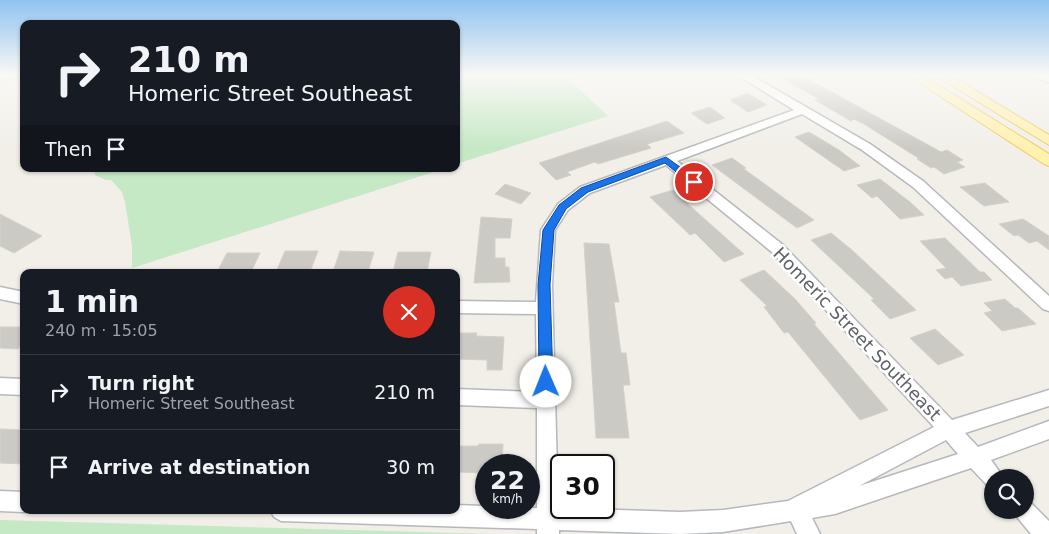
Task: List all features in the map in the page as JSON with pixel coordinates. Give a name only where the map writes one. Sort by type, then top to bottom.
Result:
[{"type":"main road","points":[[951,99],[1049,161]]},
{"type":"main road","points":[[980,99],[1049,141]]},
{"type":"street","points":[[785,99],[866,147],[918,184],[1049,305]]},
{"type":"street","points":[[548,526],[544,308],[548,230],[563,207],[585,190],[804,110]]},
{"type":"street","name":"Homeric Street Southeast","points":[[666,159],[778,249],[798,268],[986,469]]},
{"type":"street","points":[[0,293],[20,297]]},
{"type":"street","points":[[460,307],[544,308]]},
{"type":"street","points":[[0,386],[20,387]]},
{"type":"street","points":[[460,397],[546,400]]},
{"type":"street","points":[[795,508],[948,430],[1049,398]]},
{"type":"street","points":[[348,514],[548,526],[681,528],[795,508],[835,504],[1049,430]]},
{"type":"street","points":[[0,501],[20,502]]},
{"type":"street","points":[[795,508],[809,534]]},
{"type":"street","points":[[1032,519],[1046,534]]},
{"type":"green space","points":[[460,99],[590,99],[608,116],[460,163]]},
{"type":"green space","points":[[94,172],[434,172],[132,268],[132,246],[122,192],[111,180],[95,175]]},
{"type":"green space","points":[[0,520],[490,534],[0,534]]},
{"type":"building","points":[[757,99],[767,105],[748,112],[730,100]]},
{"type":"building","points":[[844,99],[941,152],[947,150],[963,160],[957,162],[965,167],[944,174],[934,167],[931,168],[864,124],[854,119],[851,121],[815,100]]},
{"type":"building","points":[[710,107],[725,118],[707,124],[691,113]]},
{"type":"building","points":[[667,121],[684,133],[647,144],[651,148],[598,164],[595,162],[567,172],[571,175],[556,180],[539,163]]},
{"type":"building","points":[[809,132],[839,150],[860,166],[844,171],[795,137]]},
{"type":"building","points":[[732,158],[746,168],[744,169],[814,220],[797,228],[712,165]]},
{"type":"building","points":[[880,179],[924,215],[900,219],[877,196],[872,198],[857,185]]},
{"type":"building","points":[[985,183],[1009,202],[984,206],[960,187]]},
{"type":"building","points":[[505,184],[531,193],[521,204],[495,194]]},
{"type":"building","points":[[673,190],[744,254],[724,262],[695,233],[690,235],[650,197]]},
{"type":"building","points":[[0,214],[42,236],[14,253],[0,246]]},
{"type":"building","points":[[481,217],[512,219],[510,238],[495,238],[495,258],[505,258],[505,267],[509,267],[510,282],[474,283]]},
{"type":"building","points":[[1023,219],[1049,236],[1049,250],[1037,241],[1029,243],[1018,235],[1014,236],[999,224]]},
{"type":"building","points":[[831,233],[916,310],[890,319],[871,300],[874,299],[811,240]]},
{"type":"building","points":[[945,238],[980,272],[984,272],[992,280],[961,286],[952,277],[945,279],[936,270],[946,268],[920,241]]},
{"type":"building","points":[[584,243],[609,244],[619,302],[614,302],[621,353],[626,353],[630,385],[623,385],[629,438],[596,438]]},
{"type":"building","points":[[285,251],[318,251],[311,269],[277,269]]},
{"type":"building","points":[[340,251],[374,252],[369,269],[334,269]]},
{"type":"building","points":[[398,252],[431,252],[428,269],[394,269]]},
{"type":"building","points":[[227,253],[260,253],[252,269],[219,269]]},
{"type":"building","points":[[764,270],[795,299],[888,410],[860,420],[788,332],[784,333],[764,307],[767,306],[740,280]]},
{"type":"building","points":[[1005,299],[1036,324],[1002,331],[984,313],[992,311],[984,303]]},
{"type":"building","points":[[0,327],[20,327],[20,346],[18,349],[0,348]]},
{"type":"building","points":[[935,329],[964,355],[938,365],[910,338]]},
{"type":"building","points":[[460,333],[477,333],[476,336],[504,337],[502,370],[487,370],[487,360],[460,359]]},
{"type":"building","points":[[0,429],[20,430],[20,464],[0,463]]},
{"type":"building","points":[[503,444],[503,454],[475,454],[475,473],[460,472],[460,446]]},
{"type":"route","points":[[546,382],[544,285],[548,230],[563,207],[585,190],[666,159],[694,182]]}]
